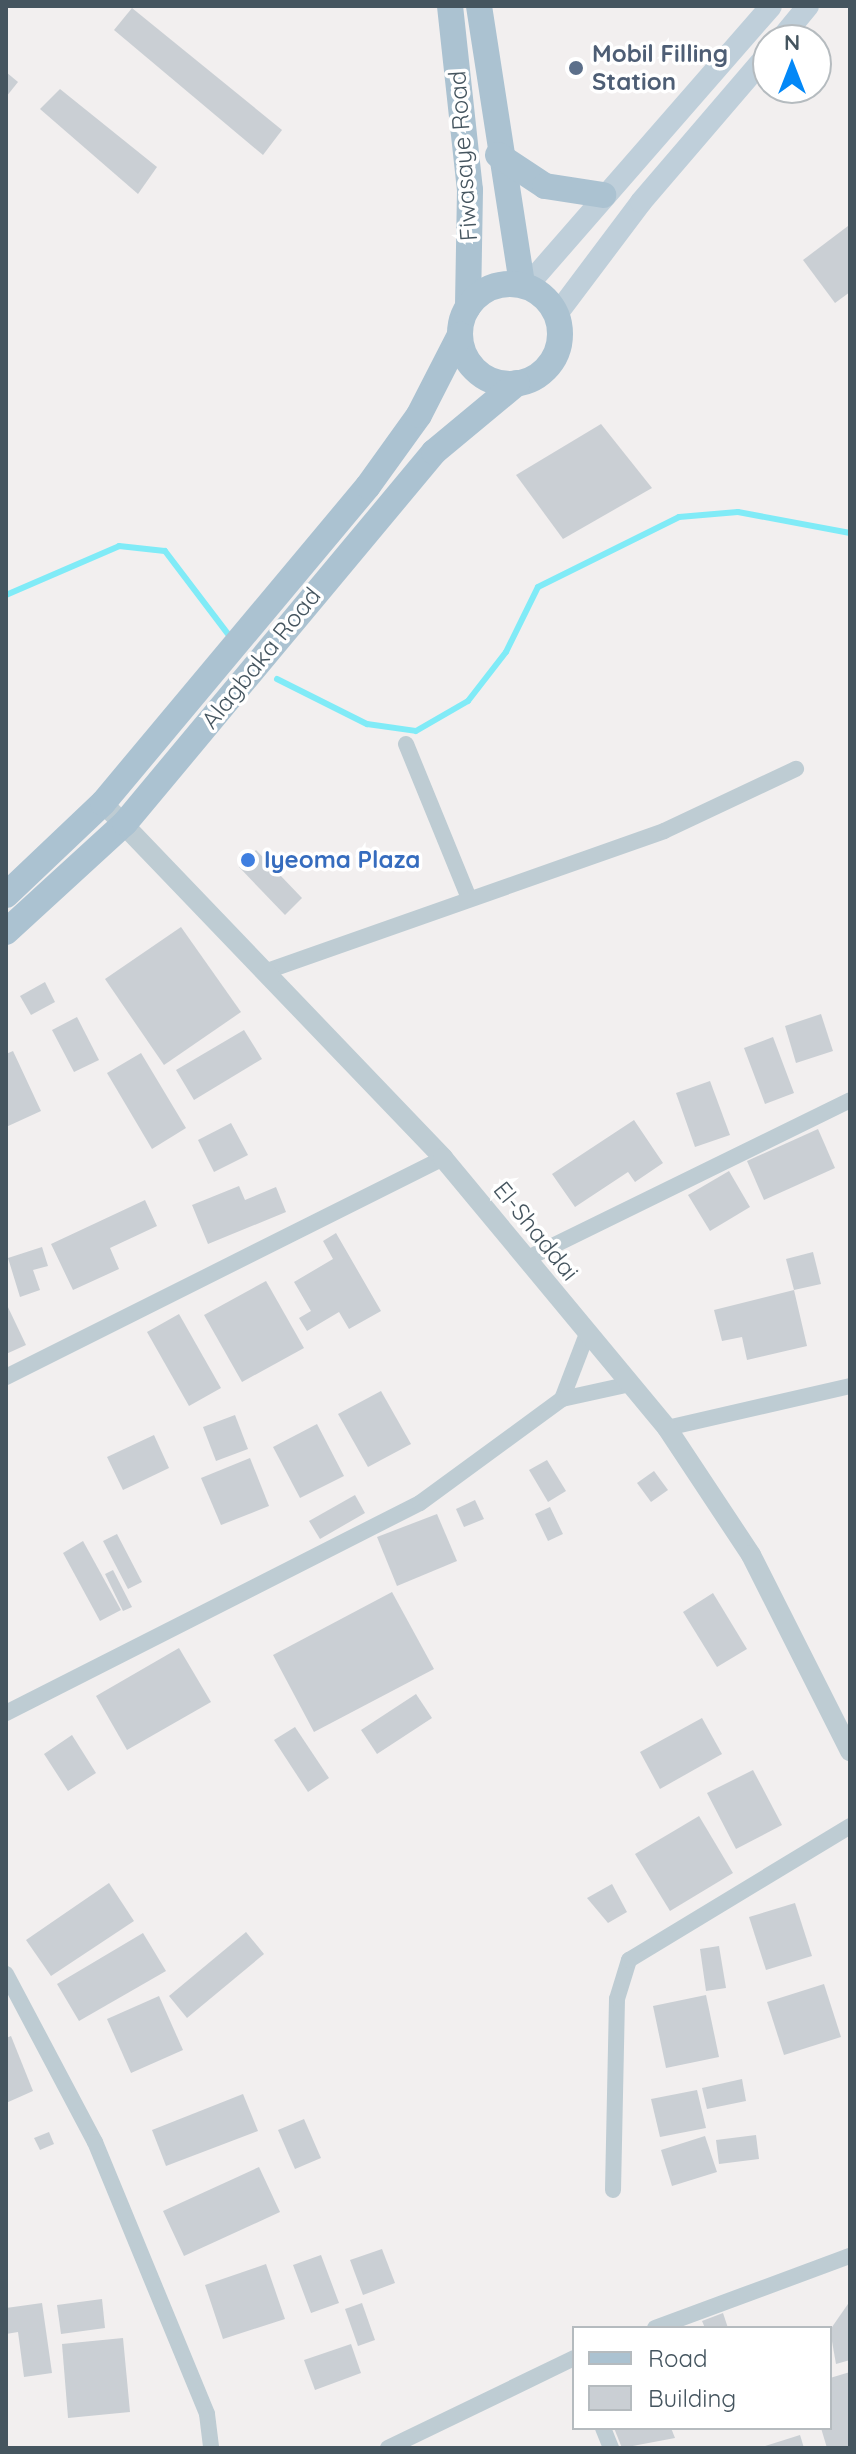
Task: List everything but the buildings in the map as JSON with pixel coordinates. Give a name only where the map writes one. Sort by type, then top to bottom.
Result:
[{"type":"main road","name":"Fiwasaye Road","points":[[450,6],[470,190],[468,307]]},
{"type":"main road","name":"Fiwasaye Road","points":[[479,6],[498,155],[525,285]]},
{"type":"main road","points":[[752,73],[641,202],[557,314],[554,359],[517,383],[484,376],[460,335],[468,307],[492,287],[525,285],[771,6]]},
{"type":"main road","points":[[793,24],[808,6]]},
{"type":"main road","points":[[498,155],[545,186],[603,195]]},
{"type":"main road","points":[[525,285],[557,314]]},
{"type":"main road","name":"Alagbaka Road","points":[[6,895],[103,803],[368,486],[419,415],[460,335]]},
{"type":"main road","name":"Alagbaka Road","points":[[6,932],[125,823],[398,491],[517,383]]},
{"type":"street","points":[[406,744],[468,896]]},
{"type":"street","points":[[267,971],[468,896],[664,831],[796,769]]},
{"type":"street","name":"El-Shaddai","points":[[103,803],[443,1158],[667,1428],[751,1555],[850,1751]]},
{"type":"street","points":[[526,1259],[850,1100]]},
{"type":"street","points":[[6,1377],[443,1158]]},
{"type":"street","points":[[562,1399],[587,1334]]},
{"type":"street","points":[[6,1713],[420,1503],[562,1399],[630,1384]]},
{"type":"street","points":[[667,1428],[850,1386]]},
{"type":"street","points":[[613,2190],[617,1999],[629,1960],[850,1826]]},
{"type":"street","points":[[6,1974],[95,2142],[207,2414],[211,2448]]},
{"type":"street","points":[[660,2326],[850,2256]]},
{"type":"street","points":[[388,2448],[572,2360]]},
{"type":"waterway","points":[[277,679],[367,724],[416,731],[468,701],[506,652],[538,587],[679,517],[738,512],[850,533]]},
{"type":"waterway","points":[[6,595],[119,546],[165,551],[228,634]]},
{"type":"place","name":"Mobil Filling Station","points":[[576,68]]},
{"type":"place","name":"Iyeoma Plaza","points":[[248,860]]}]
